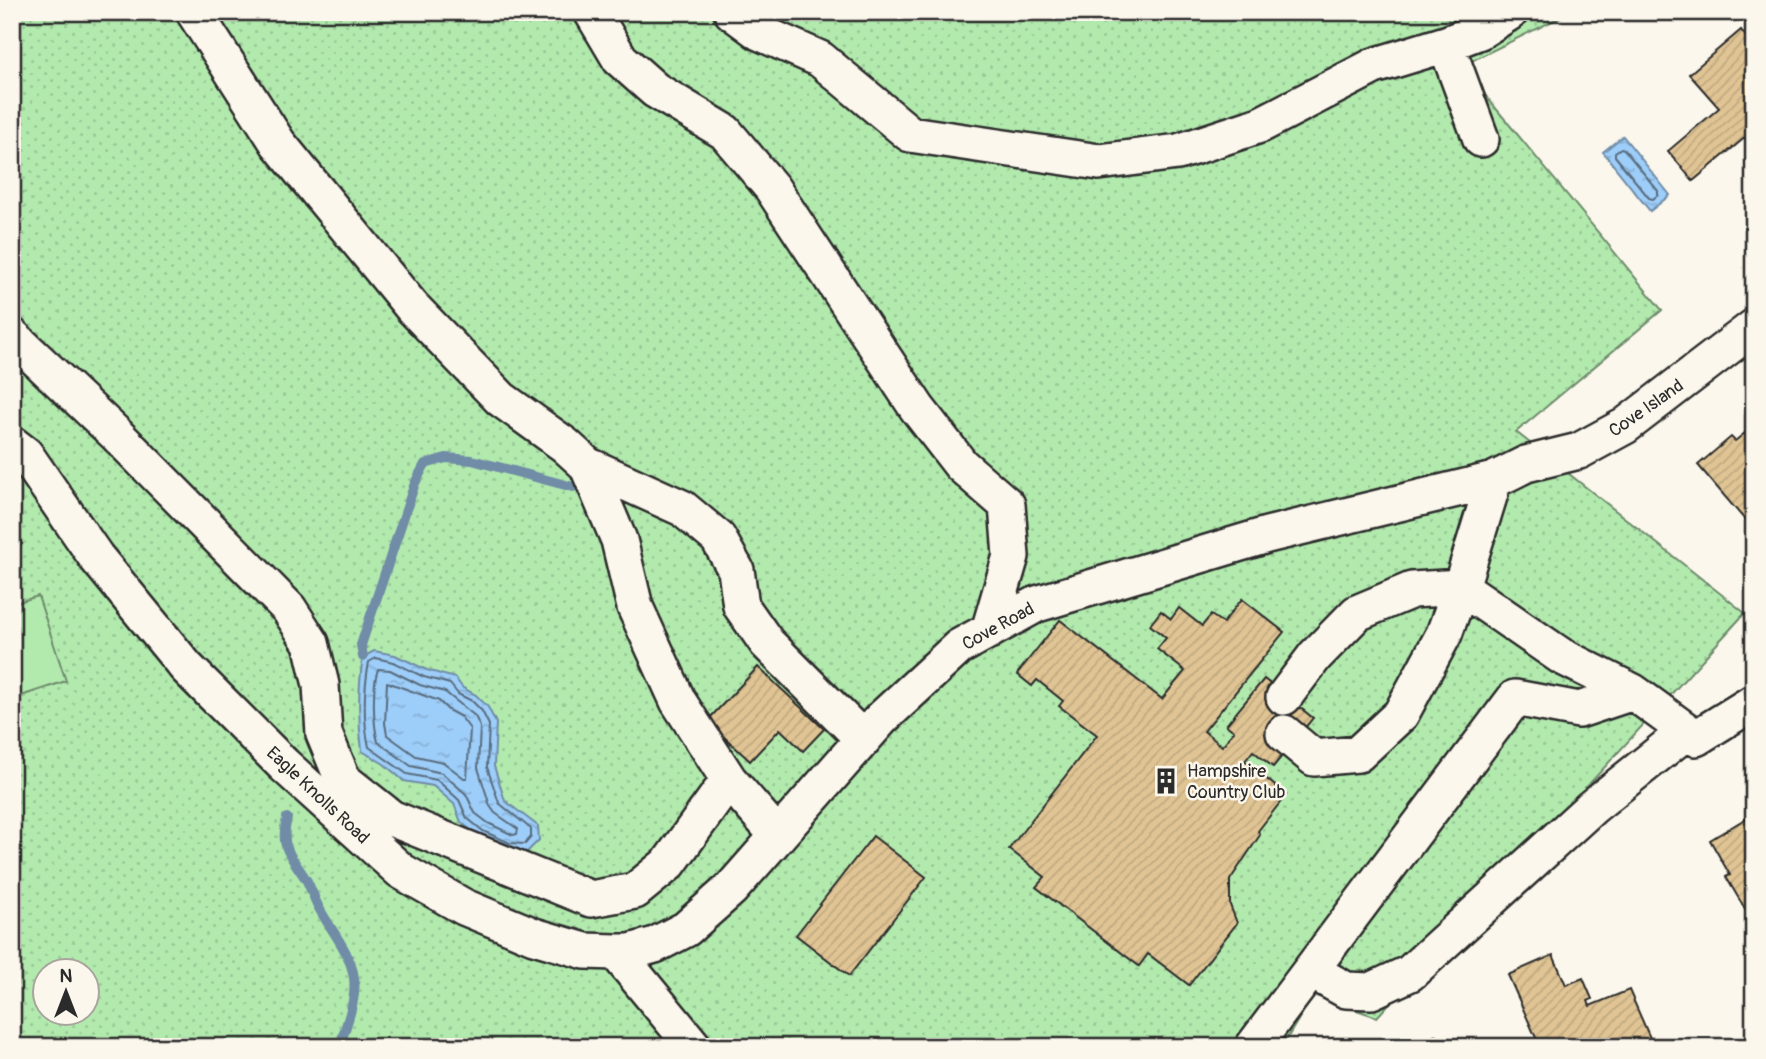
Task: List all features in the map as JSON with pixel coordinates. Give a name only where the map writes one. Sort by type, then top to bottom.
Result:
[{"type":"street","points":[[194,12],[278,143],[412,307],[501,399],[587,465],[682,508],[718,538],[736,570],[741,606],[767,643],[863,739]]},
{"type":"street","points":[[592,12],[620,59],[655,90],[725,132],[772,188],[917,408],[961,465],[1007,505],[1010,556],[989,631]]},
{"type":"street","points":[[732,12],[758,32],[820,59],[910,134],[1099,162],[1178,152],[1260,125],[1374,66],[1480,31],[1510,12]]},
{"type":"street","points":[[1446,44],[1481,139]]},
{"type":"street","name":"Cove Island","points":[[1526,464],[1579,451],[1625,426],[1754,327]]},
{"type":"street","points":[[12,336],[116,434],[289,609],[311,643],[321,685],[324,734],[343,780],[391,818],[590,899],[635,891],[669,863],[729,780]]},
{"type":"street","name":"Eagle Knolls Road","points":[[12,444],[25,454],[96,557],[186,667],[284,765],[401,871],[464,907],[534,936],[585,951],[617,952]]},
{"type":"street","name":"Cove Road","points":[[617,952],[630,952],[655,945],[686,929],[731,889],[881,719],[959,647],[1037,604],[1267,535],[1494,480],[1526,464]]},
{"type":"street","points":[[587,465],[619,540],[635,607],[678,701],[729,780],[778,836]]},
{"type":"street","points":[[1284,733],[1314,758],[1358,754],[1401,713],[1444,634],[1494,480]]},
{"type":"street","points":[[1284,698],[1315,656],[1357,614],[1412,590],[1461,587],[1561,656],[1633,692],[1696,738],[1754,702]]},
{"type":"street","points":[[1253,1047],[1515,698],[1579,710],[1633,692]]},
{"type":"street","points":[[1312,971],[1346,990],[1371,991],[1410,972],[1592,807],[1687,731]]},
{"type":"street","points":[[617,952],[694,1047]]},
{"type":"green space","name":"Hampshire Country Club","points":[[12,12],[1571,12],[1461,66],[1662,310],[1516,432],[1745,613],[1377,1017],[1313,995],[1282,1047],[12,1047]]},
{"type":"green space","points":[[38,596],[66,681],[12,699],[12,604]]},
{"type":"water","points":[[1623,136],[1670,195],[1650,211],[1603,152]]},
{"type":"water","points":[[374,651],[395,655],[427,670],[455,678],[463,688],[476,695],[488,707],[496,723],[494,766],[505,801],[538,826],[539,840],[527,852],[509,851],[479,837],[461,822],[454,804],[433,786],[404,781],[384,764],[362,751],[359,704],[361,669],[363,657]]},
{"type":"building","points":[[1741,30],[1754,46],[1754,130],[1693,181],[1668,151],[1719,108],[1689,74]]},
{"type":"building","points":[[1750,429],[1754,434],[1754,512],[1745,520],[1698,465],[1731,437],[1735,441]]},
{"type":"building","points":[[12,534],[22,544],[12,553]]},
{"type":"building","name":"Hampshire Country Club","points":[[1242,599],[1284,632],[1204,731],[1222,746],[1234,731],[1226,725],[1264,679],[1313,718],[1273,767],[1253,751],[1245,761],[1286,795],[1258,831],[1260,835],[1230,880],[1230,905],[1237,923],[1189,985],[1148,954],[1139,966],[1036,887],[1045,877],[1009,849],[1097,735],[1059,706],[1063,701],[1037,680],[1032,686],[1017,674],[1060,620],[1162,699],[1185,671],[1157,649],[1166,638],[1150,625],[1161,611],[1171,619],[1179,608],[1202,626],[1211,615],[1223,623]]},
{"type":"building","points":[[758,667],[824,729],[803,751],[780,729],[750,761],[707,721]]},
{"type":"building","points":[[1750,816],[1754,823],[1754,924],[1726,877],[1730,875],[1710,840]]},
{"type":"building","points":[[873,836],[926,877],[849,976],[796,935]]},
{"type":"building","points":[[1553,955],[1566,985],[1583,978],[1592,999],[1588,1001],[1590,1006],[1629,990],[1650,1038],[1629,1047],[1540,1047],[1508,975]]},
{"type":"building","points":[[1435,1035],[1448,1047],[1423,1047]]},
{"type":"waterway","points":[[363,657],[361,645],[415,483],[425,464],[446,458],[472,460],[573,487]]},
{"type":"waterway","points":[[287,818],[285,838],[288,852],[307,881],[352,968],[354,996],[340,1047]]},
{"type":"place","name":"Hampshire Country Club","points":[[1166,781]]}]
